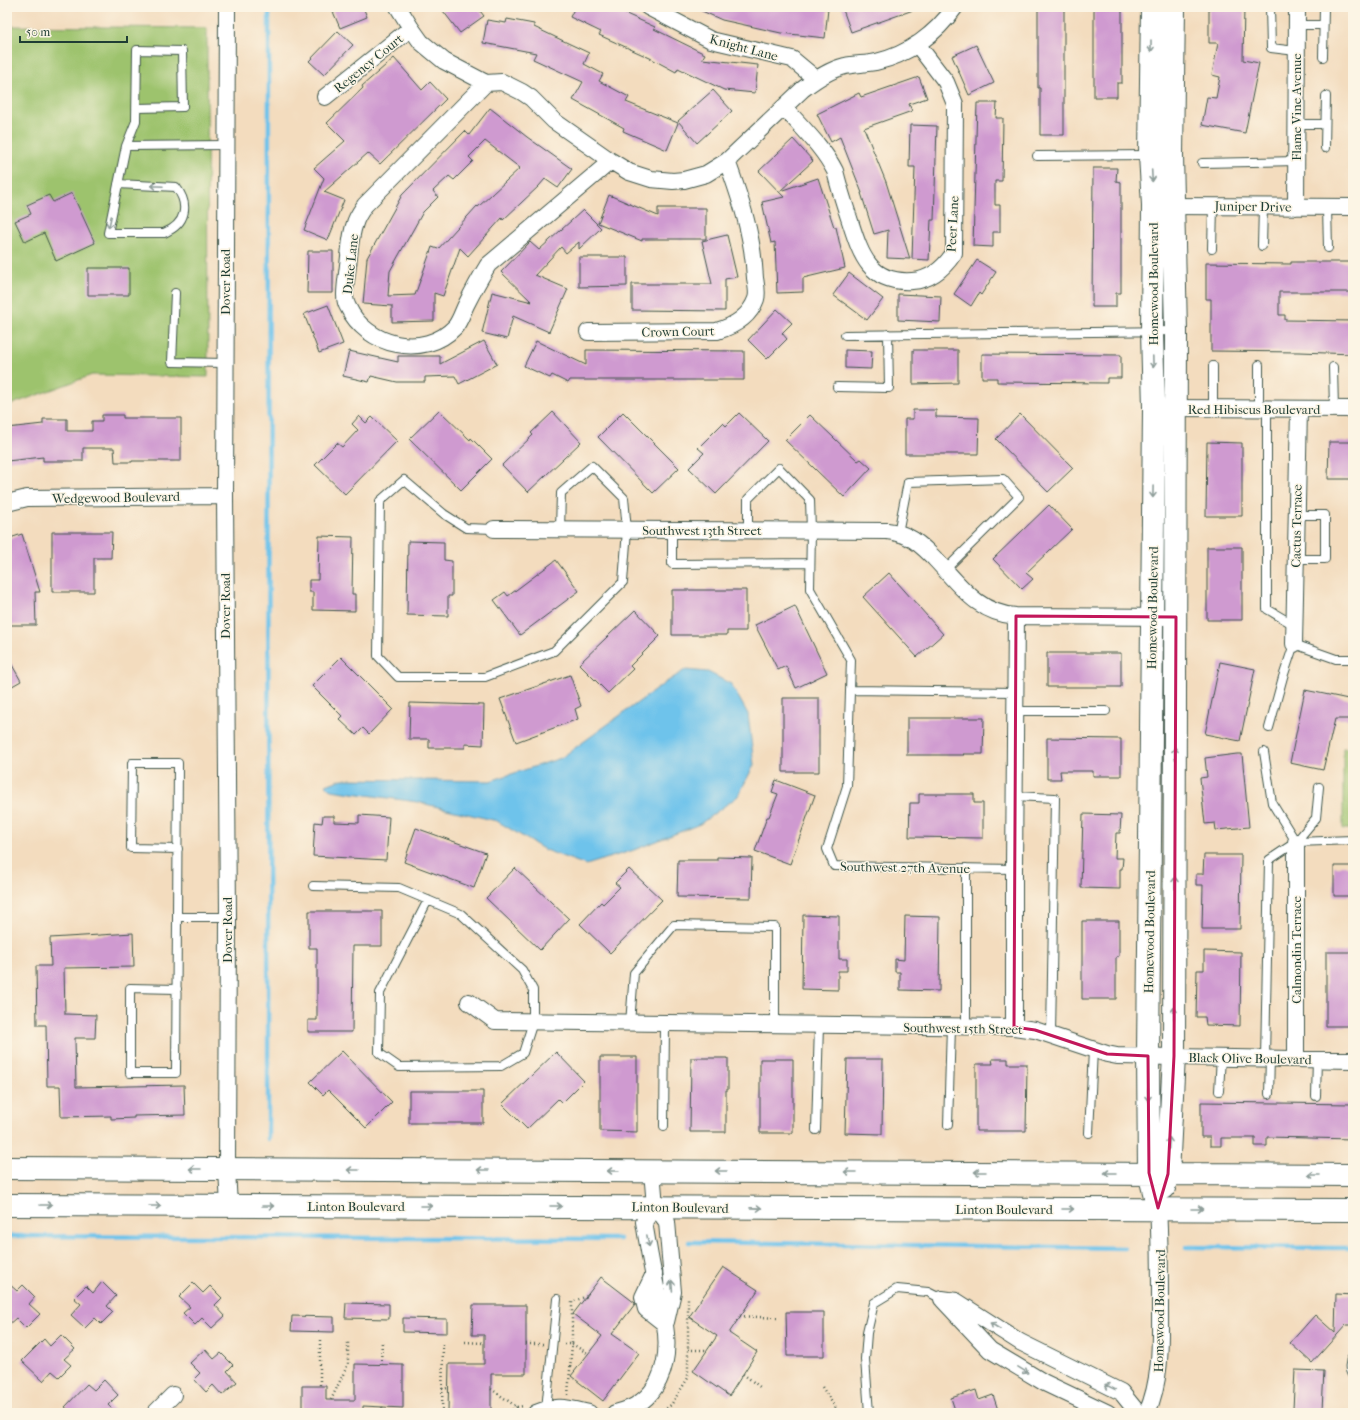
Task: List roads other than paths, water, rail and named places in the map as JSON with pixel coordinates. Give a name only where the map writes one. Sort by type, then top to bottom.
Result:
[{"type":"main road","name":"Homewood Boulevard","points":[[1152,7],[1164,206],[1176,331],[1165,408],[1152,616],[1148,1056],[1158,1173],[1158,1208]]},
{"type":"main road","name":"Homewood Boulevard","points":[[1161,155],[1174,7]]},
{"type":"main road","name":"Homewood Boulevard","points":[[1158,1173],[1174,1056],[1176,617],[1165,408],[1152,332],[1164,206]]},
{"type":"main road","points":[[7,1168],[1353,1175]]},
{"type":"main road","name":"Linton Boulevard","points":[[7,1205],[656,1206],[836,1209],[1158,1208],[1353,1210]]},
{"type":"street","name":"Dover Road","points":[[227,7],[225,496],[228,917],[227,1169],[229,1206]]},
{"type":"street","points":[[398,7],[411,28],[428,49],[444,61],[486,83],[502,82],[522,92],[531,98],[554,121],[611,162],[629,172],[651,179],[673,181],[684,180],[706,174],[727,161],[803,89],[816,79],[830,71],[846,66],[877,61],[896,55],[917,44],[934,32],[955,7]]},
{"type":"street","name":"Knight Lane","points":[[648,7],[711,40],[792,59],[816,79]]},
{"type":"street","name":"Flame Vine Avenue","points":[[1296,7],[1296,207]]},
{"type":"street","name":"Regency Court","points":[[325,97],[411,28]]},
{"type":"street","name":"Peer Lane","points":[[784,107],[830,161],[835,171],[858,248],[869,266],[881,274],[895,280],[914,281],[933,275],[945,265],[954,253],[955,104],[946,82],[917,44]]},
{"type":"street","name":"Duke Lane","points":[[486,83],[365,205],[358,214],[354,224],[344,297],[348,307],[360,325],[374,336],[389,343],[411,346],[432,341],[443,336],[456,326],[477,282],[488,265],[611,162]]},
{"type":"street","name":"Crown Court","points":[[588,332],[717,331],[735,324],[752,308],[756,298],[755,263],[746,215],[727,161]]},
{"type":"street","name":"Juniper Drive","points":[[1164,206],[1353,207]]},
{"type":"street","name":"Red Hibiscus Boulevard","points":[[1165,408],[1353,409]]},
{"type":"street","name":"Cactus Terrace","points":[[1294,644],[1299,409]]},
{"type":"street","name":"Wedgewood Boulevard","points":[[7,503],[27,498],[225,496]]},
{"type":"street","name":"Southwest 13th Street","points":[[494,529],[888,531],[903,535]]},
{"type":"street","points":[[903,535],[926,550],[976,602],[985,608],[1006,616],[1176,617]]},
{"type":"street","points":[[1014,1027],[1016,616]]},
{"type":"street","name":"Calmondin Terrace","points":[[1296,842],[1296,1059]]},
{"type":"street","name":"Southwest 15th Street","points":[[469,1002],[495,1021],[1014,1027],[1035,1030],[1093,1050],[1117,1056],[1148,1056]]},
{"type":"street","name":"Black Olive Boulevard","points":[[1148,1056],[1353,1060]]},
{"type":"street","points":[[652,1171],[656,1206],[667,1222],[673,1292],[665,1324]]},
{"type":"street","points":[[615,1413],[636,1405],[644,1399],[658,1382],[666,1362],[667,1342],[665,1324],[644,1222],[656,1206]]},
{"type":"street","name":"Homewood Boulevard","points":[[1147,1413],[1156,1384],[1160,1361],[1160,1241],[1158,1208]]},
{"type":"street","points":[[942,1299],[990,1350],[1045,1383],[1108,1413]]},
{"type":"street","points":[[942,1299],[956,1301],[1020,1342],[1121,1392],[1138,1413]]},
{"type":"street","points":[[155,1413],[173,1395]]},
{"type":"street","points":[[541,1411],[567,1407],[589,1413]]},
{"type":"lane","points":[[1270,7],[1271,48],[1296,51]]},
{"type":"lane","points":[[1323,57],[1324,7]]},
{"type":"lane","points":[[1296,25],[1324,25]]},
{"type":"lane","points":[[118,184],[176,187],[184,201],[184,210],[178,224],[172,230],[164,233],[108,233],[118,184],[126,146],[136,121],[137,50],[182,51],[183,107],[137,108]]},
{"type":"lane","points":[[1325,148],[1326,96]]},
{"type":"lane","points":[[1296,124],[1325,124]]},
{"type":"lane","points":[[126,146],[226,145]]},
{"type":"lane","points":[[1037,156],[1161,155]]},
{"type":"lane","points":[[1202,162],[1296,161]]},
{"type":"lane","points":[[1212,249],[1213,206]]},
{"type":"lane","points":[[1262,246],[1263,207]]},
{"type":"lane","points":[[1327,207],[1328,248]]},
{"type":"lane","points":[[175,293],[172,362],[225,364]]},
{"type":"lane","points":[[845,335],[1176,331]]},
{"type":"lane","points":[[837,388],[889,388],[888,334]]},
{"type":"lane","points":[[1259,365],[1263,408],[1267,609],[1294,625]]},
{"type":"lane","points":[[1213,366],[1213,408]]},
{"type":"lane","points":[[1333,367],[1334,409]]},
{"type":"lane","points":[[494,529],[466,528],[444,514],[404,480],[380,501],[378,656],[398,676],[485,677],[554,651],[623,582],[627,530],[624,498],[592,466],[561,493],[560,530]]},
{"type":"lane","name":"Southwest 27th Avenue","points":[[748,531],[748,499],[779,468],[810,500],[810,589],[851,660],[847,786],[827,849],[834,866],[1014,869]]},
{"type":"lane","points":[[903,535],[908,482],[1003,479],[1019,496],[945,570]]},
{"type":"lane","points":[[1296,559],[1325,559],[1325,515],[1297,515]]},
{"type":"lane","points":[[672,530],[672,564],[810,563]]},
{"type":"lane","points":[[1269,728],[1283,676],[1294,644],[1336,659],[1353,659]]},
{"type":"lane","points":[[850,690],[1015,692]]},
{"type":"lane","points":[[1015,711],[1106,711]]},
{"type":"lane","points":[[1264,752],[1272,803],[1296,842]]},
{"type":"lane","points":[[177,989],[130,988],[130,1073],[176,1073],[177,989],[177,917],[178,849],[178,763],[132,763],[131,848],[178,849]]},
{"type":"lane","points":[[1269,1094],[1267,1058],[1270,860],[1296,842],[1316,818],[1318,787]]},
{"type":"lane","points":[[1014,796],[1055,798],[1051,1035]]},
{"type":"lane","points":[[1296,842],[1353,840]]},
{"type":"lane","points":[[948,1125],[959,1027],[966,868]]},
{"type":"lane","points":[[313,886],[399,888],[428,900],[461,914],[522,970],[534,990],[533,1022],[523,1053],[501,1066],[399,1067],[379,1053],[380,993],[428,900]]},
{"type":"lane","points":[[177,917],[228,917]]},
{"type":"lane","points":[[630,1023],[634,973],[674,925],[775,927],[774,1025]]},
{"type":"lane","points":[[664,1126],[665,1024]]},
{"type":"lane","points":[[816,1130],[820,1025]]},
{"type":"lane","points":[[1090,1133],[1093,1050]]},
{"type":"lane","points":[[1219,1091],[1221,1057]]},
{"type":"lane","points":[[1316,1096],[1317,1059]]},
{"type":"lane","points":[[869,1413],[865,1359],[867,1333],[874,1303],[897,1288],[928,1292],[942,1299]]},
{"type":"lane","points":[[541,1411],[553,1344],[557,1298]]},
{"type":"lane","points":[[1353,1355],[1350,1361],[1350,1368],[1353,1376]]},
{"type":"water","points":[[685,670],[708,672],[731,684],[748,714],[754,765],[738,796],[700,824],[634,850],[586,865],[545,850],[497,821],[417,802],[331,790],[326,785],[342,779],[490,781],[561,758]]},
{"type":"waterway","points":[[268,1139],[269,7]]},
{"type":"waterway","points":[[7,1236],[620,1239]]},
{"type":"waterway","points":[[689,1242],[1125,1248]]},
{"type":"waterway","points":[[1187,1247],[1353,1248]]}]
